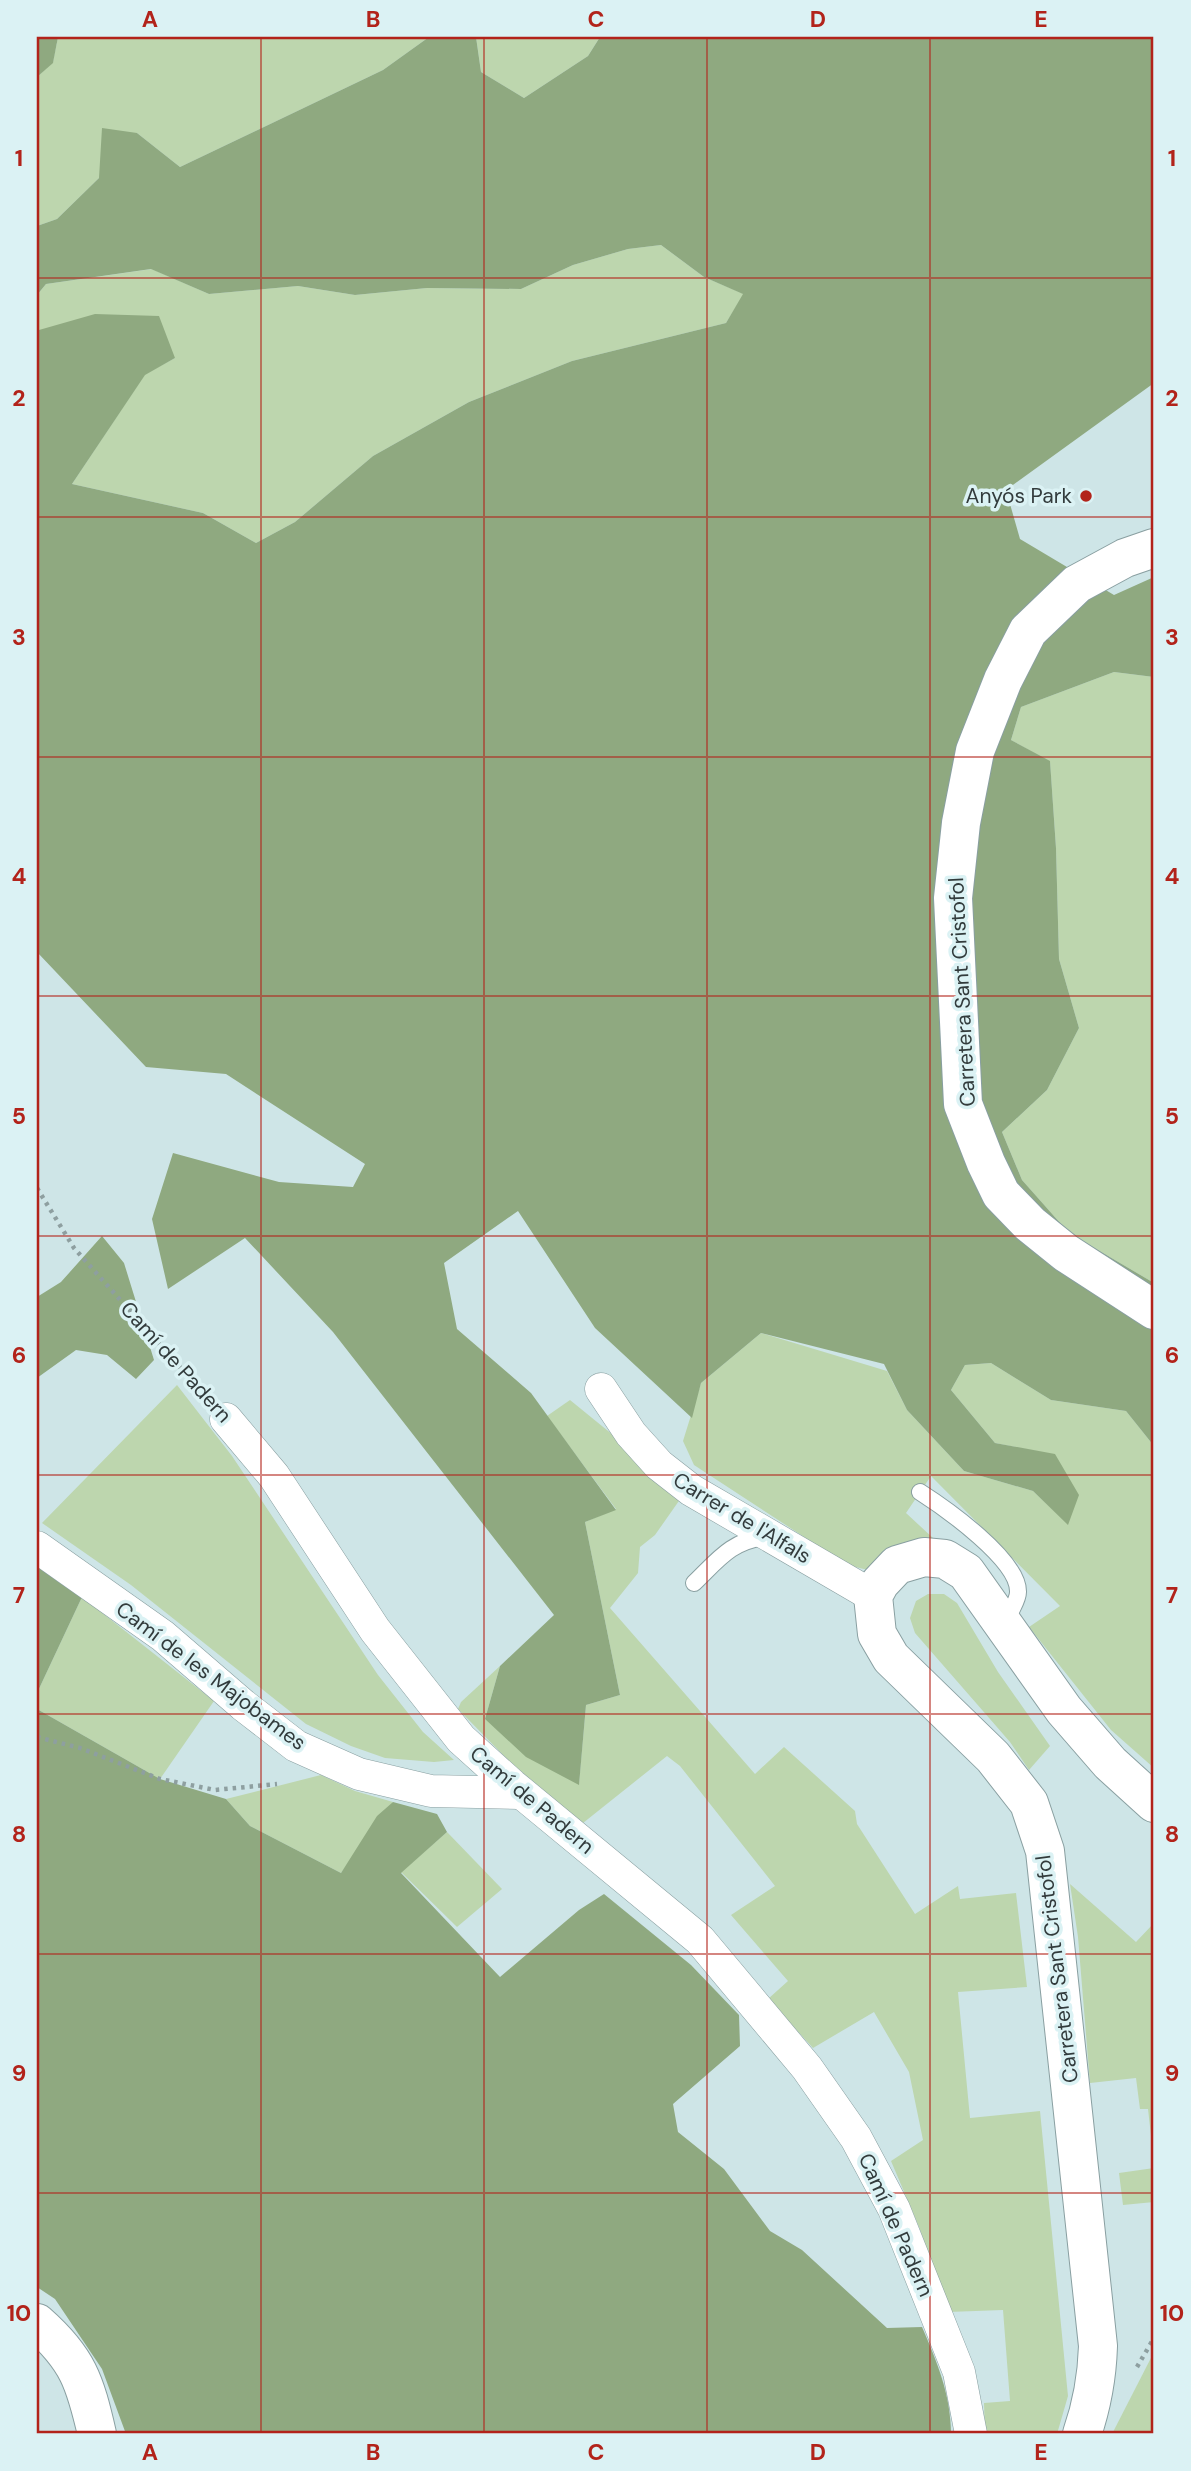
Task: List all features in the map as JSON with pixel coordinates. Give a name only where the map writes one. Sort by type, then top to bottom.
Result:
[{"type":"main road","name":"Carretera Sant Cristofol","points":[[1154,548],[1125,558],[1077,584],[1028,631],[1003,680],[975,751],[961,823],[953,898],[963,1104],[1001,1194],[1030,1224],[1066,1253],[1154,1310]]},
{"type":"main road","points":[[873,1596],[880,1583],[897,1565],[924,1558],[945,1559],[966,1572],[1064,1710],[1110,1763],[1154,1803]]},
{"type":"main road","name":"Carretera Sant Cristofol","points":[[873,1596],[877,1634],[891,1658],[993,1757],[1030,1803],[1045,1850],[1098,2346],[1092,2406],[1082,2434]]},
{"type":"main road","points":[[37,2323],[61,2343],[77,2366],[88,2394],[97,2434]]},
{"type":"street","name":"Carrer de l'Alfals","points":[[601,1389],[631,1434],[659,1465],[691,1490],[873,1596]]},
{"type":"street","name":"Camí de Padern","points":[[226,1419],[274,1476],[374,1630],[461,1739],[521,1793],[700,1940],[807,2068],[856,2138],[894,2208],[959,2372],[971,2434]]},
{"type":"street","name":"Camí de les Majobames","points":[[37,1547],[163,1636],[243,1705],[296,1746],[359,1774],[431,1791],[521,1793]]},
{"type":"lane","points":[[920,1492],[975,1532],[1010,1569],[1017,1583],[1018,1595],[1007,1619],[1008,1632]]},
{"type":"lane","points":[[694,1583],[744,1540],[771,1536]]},
{"type":"path","name":"Camí de Padern","points":[[37,1188],[74,1248],[226,1419]]},
{"type":"path","points":[[37,1737],[80,1748],[160,1779],[215,1790],[277,1784]]},
{"type":"green space","points":[[37,37],[58,37],[53,63],[37,77]]},
{"type":"green space","points":[[58,37],[429,37],[383,70],[180,167],[137,133],[99,178],[57,219],[37,226],[37,77],[53,62]]},
{"type":"green space","points":[[429,37],[476,37],[481,72],[524,98],[588,56],[600,37],[1154,37],[1154,383],[1006,490],[1020,539],[1114,595],[1154,577],[1154,677],[1114,672],[1021,707],[1011,740],[1050,761],[1059,959],[1079,1028],[1047,1090],[1002,1132],[1022,1180],[1069,1233],[1154,1283],[1154,1446],[1126,1411],[1051,1400],[991,1363],[965,1365],[951,1390],[995,1443],[1055,1454],[1079,1495],[1068,1525],[1033,1491],[964,1471],[907,1410],[884,1364],[761,1333],[701,1383],[692,1418],[595,1328],[518,1211],[444,1263],[457,1329],[531,1393],[616,1510],[585,1522],[620,1695],[586,1705],[579,1785],[526,1757],[485,1719],[500,1666],[554,1615],[333,1332],[245,1238],[168,1289],[152,1219],[173,1153],[279,1182],[353,1187],[365,1164],[226,1074],[146,1067],[37,952],[37,329],[95,314],[159,316],[175,358],[145,375],[72,484],[203,513],[256,543],[295,522],[373,456],[469,402],[572,361],[726,323],[743,294],[704,277],[661,245],[628,249],[573,265],[521,289],[427,288],[355,295],[298,286],[209,294],[151,269],[46,284],[37,295],[37,226],[57,219],[99,178],[102,128],[137,133],[180,167],[383,70]]},
{"type":"green space","points":[[476,37],[600,37],[588,56],[524,98],[481,72]]},
{"type":"green space","points":[[661,245],[704,277],[744,294],[726,323],[572,361],[469,402],[373,456],[295,522],[256,543],[203,513],[72,484],[145,374],[175,358],[37,329],[37,295],[46,284],[152,269],[209,294],[298,286],[355,295],[427,288],[521,289],[573,265],[628,249]]},
{"type":"green space","points":[[1114,672],[1154,677],[1154,1283],[1069,1233],[1022,1180],[1002,1132],[1047,1090],[1079,1028],[1059,959],[1050,762],[1011,740],[1021,707]]},
{"type":"green space","points":[[102,1236],[124,1263],[154,1360],[136,1379],[107,1355],[76,1350],[37,1378],[37,1297],[61,1282]]},
{"type":"green space","points":[[761,1333],[887,1371],[907,1410],[964,1471],[1033,1491],[1068,1524],[1055,1455],[995,1443],[951,1390],[965,1365],[991,1363],[1051,1400],[1126,1411],[1154,1446],[1154,1768],[1111,1730],[1029,1627],[1060,1606],[931,1476],[906,1513],[933,1538],[891,1550],[868,1570],[847,1565],[694,1465],[683,1441],[701,1383]]},
{"type":"green space","points":[[177,1385],[232,1456],[378,1675],[423,1732],[454,1760],[434,1762],[385,1758],[351,1746],[306,1724],[131,1585],[42,1523]]},
{"type":"green space","points":[[570,1400],[613,1435],[681,1498],[655,1535],[640,1547],[638,1573],[610,1608],[755,1774],[784,1747],[855,1811],[857,1824],[915,1914],[958,1886],[960,1899],[1016,1893],[1027,1987],[958,1992],[970,2118],[1040,2111],[1068,2396],[1057,2434],[985,2434],[984,2403],[1010,2401],[1003,2310],[948,2312],[919,2227],[891,2161],[923,2140],[909,2072],[874,2012],[813,2048],[768,1999],[788,1981],[731,1915],[775,1886],[680,1766],[667,1756],[583,1823],[512,1764],[458,1709],[461,1702],[500,1666],[485,1719],[579,1784],[586,1705],[620,1695],[585,1522],[616,1509],[547,1416]]},
{"type":"green space","points":[[37,1566],[82,1597],[37,1693]]},
{"type":"green space","points":[[928,1594],[944,1594],[957,1603],[998,1672],[1050,1746],[1029,1770],[1010,1742],[915,1633],[910,1618],[916,1601]]},
{"type":"green space","points":[[82,1597],[214,1701],[160,1779],[37,1709],[37,1693]]},
{"type":"green space","points":[[37,1709],[160,1779],[226,1799],[250,1826],[341,1873],[377,1816],[393,1802],[437,1814],[447,1832],[401,1873],[500,1977],[579,1910],[604,1894],[691,1965],[739,2015],[740,2046],[673,2104],[678,2132],[724,2169],[770,2231],[802,2250],[887,2328],[922,2327],[946,2392],[951,2434],[126,2434],[102,2369],[55,2299],[37,2287]]},
{"type":"green space","points":[[321,1775],[355,1791],[393,1802],[341,1873],[250,1826],[226,1799]]},
{"type":"green space","points":[[447,1832],[502,1889],[457,1927],[401,1872]]},
{"type":"green space","points":[[1070,1884],[1136,1942],[1154,1923],[1154,2162],[1148,2109],[1140,2109],[1136,2078],[1090,2083],[1078,1937]]},
{"type":"green space","points":[[1154,2168],[1154,2202],[1123,2205],[1119,2173]]},
{"type":"green space","points":[[1154,2352],[1154,2434],[1112,2434]]},
{"type":"place","name":"Anyós Park","points":[[1086,496]]}]
